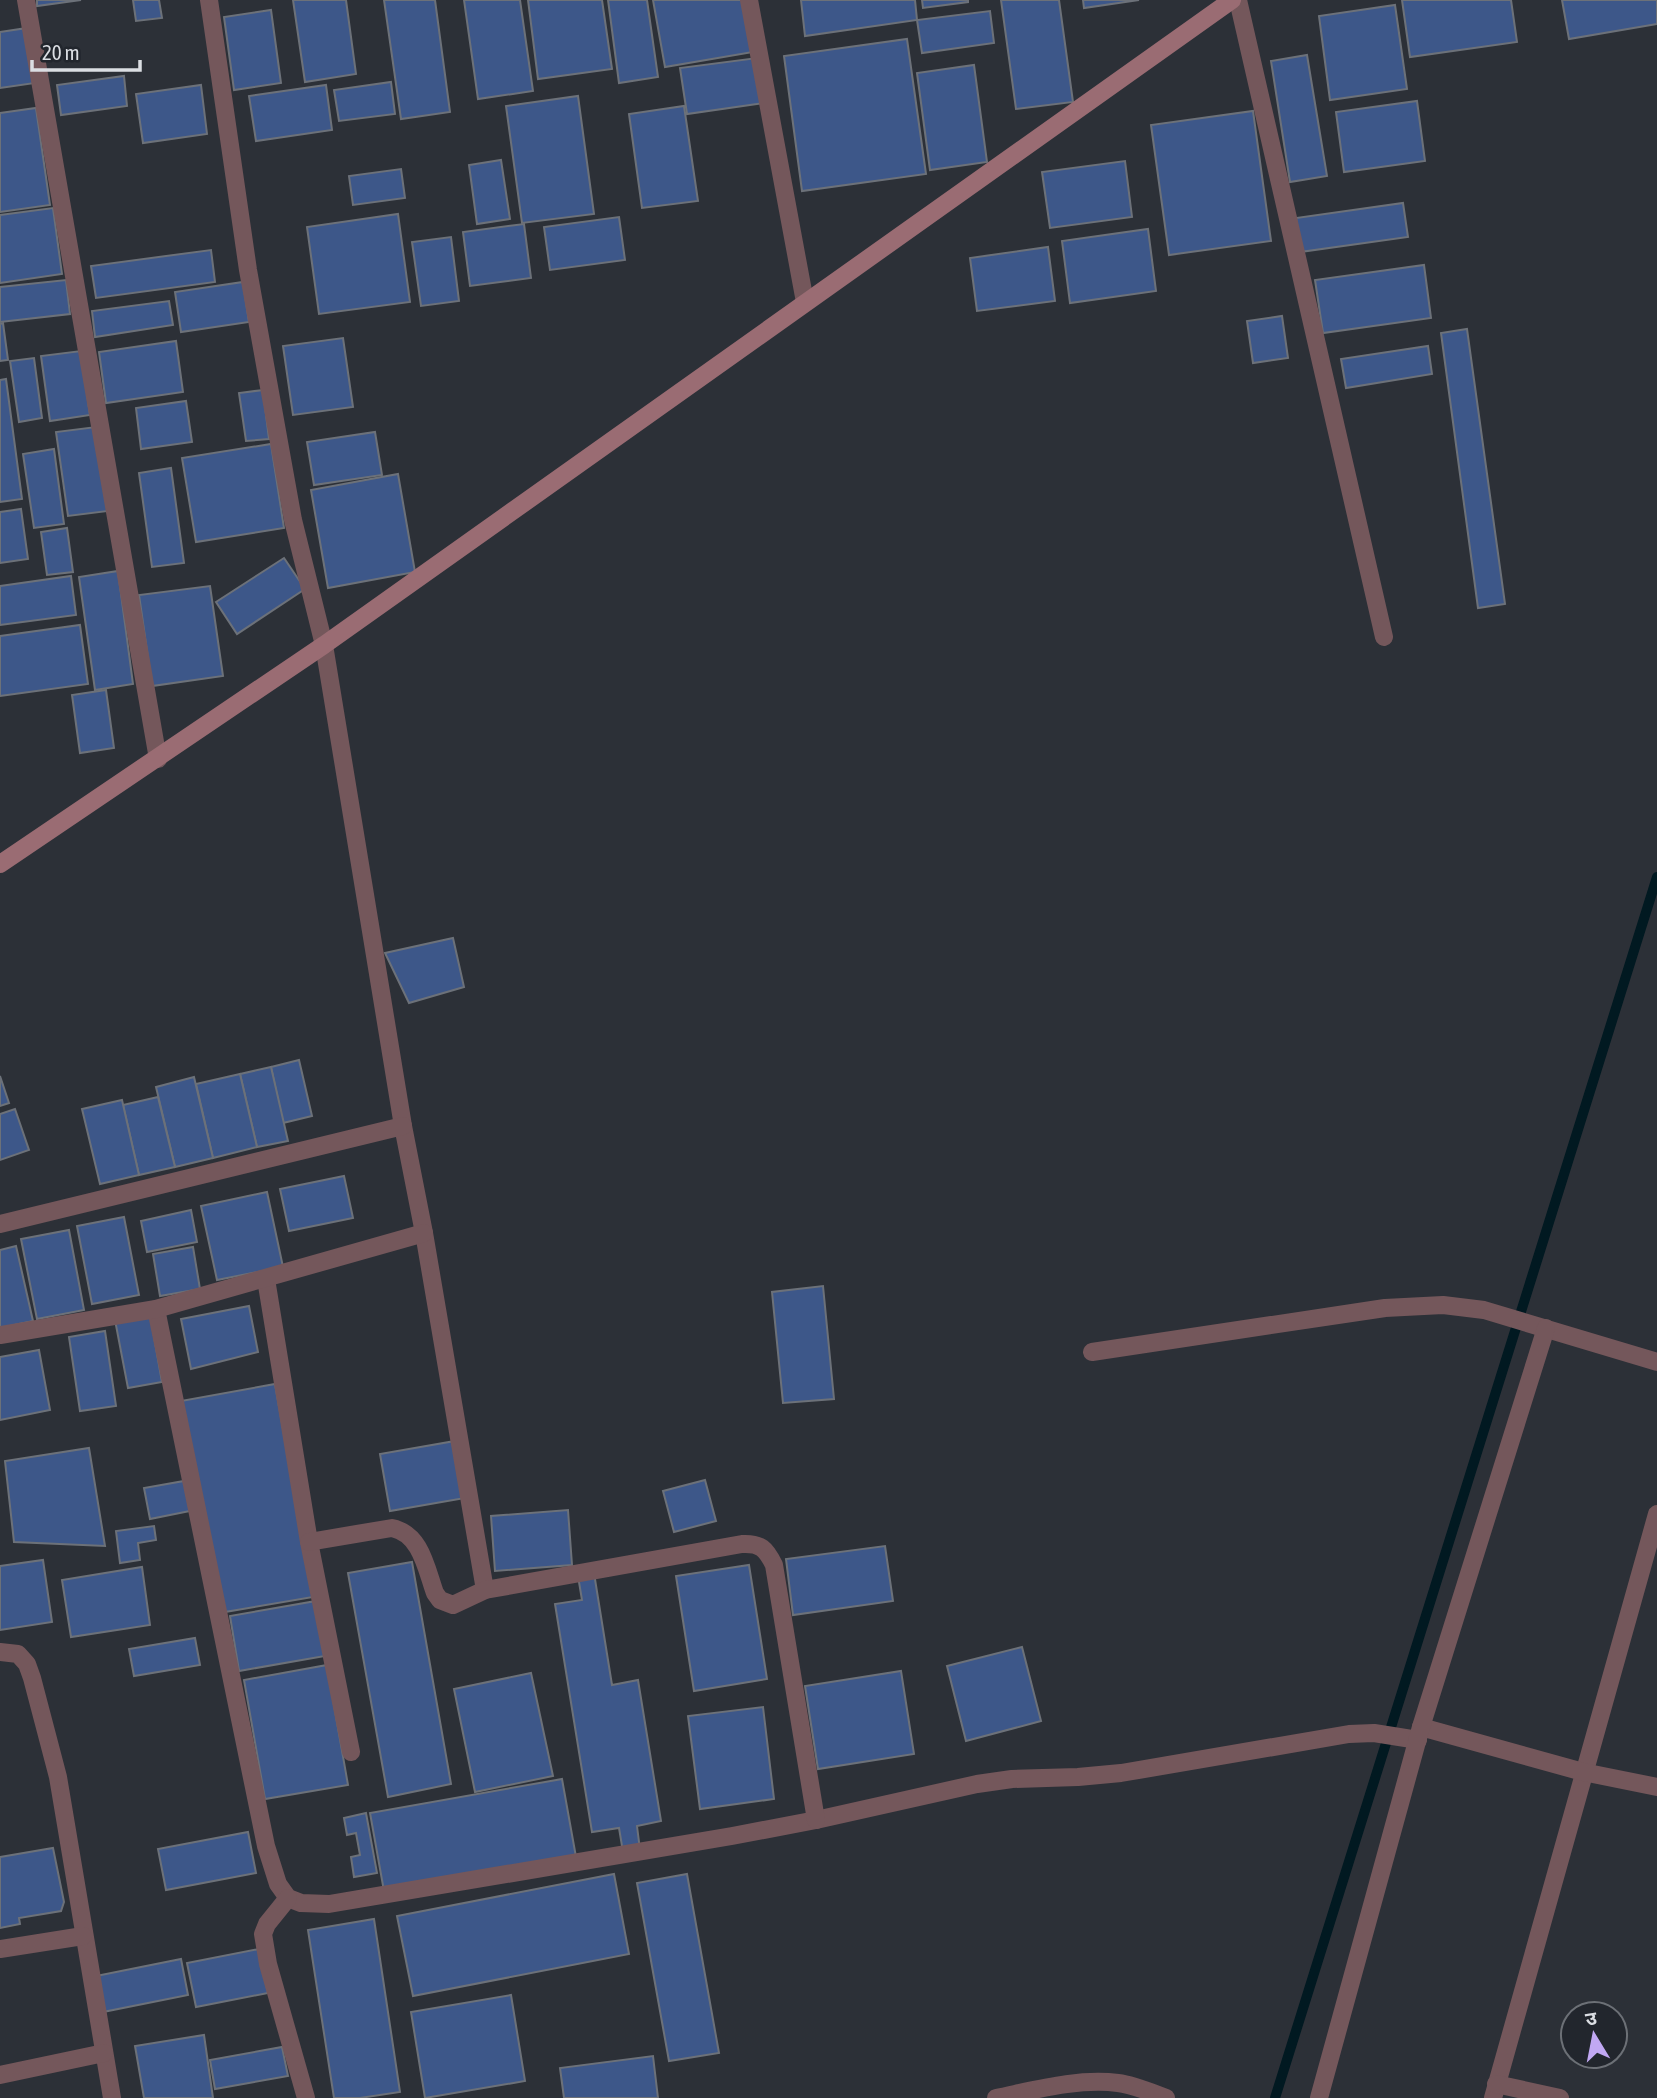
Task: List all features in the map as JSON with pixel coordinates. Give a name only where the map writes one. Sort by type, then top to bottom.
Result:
[{"type":"street","points":[[26,0],[158,759]]},
{"type":"street","points":[[209,0],[248,270],[293,520],[324,645],[485,1590]]},
{"type":"street","points":[[749,0],[805,302]]},
{"type":"street","points":[[0,864],[324,645],[1232,0]]},
{"type":"street","points":[[1238,0],[1384,637]]},
{"type":"street","points":[[0,1224],[404,1126]]},
{"type":"street","points":[[0,1335],[156,1310],[424,1233]]},
{"type":"street","points":[[266,1279],[309,1542],[351,1752]]},
{"type":"street","points":[[1092,1352],[1385,1308],[1443,1305],[1484,1310],[1657,1362]]},
{"type":"street","points":[[156,1310],[266,1846],[278,1884],[288,1898],[301,1903],[315,1905],[349,1902],[816,1820],[977,1784],[1012,1779],[1121,1773],[1349,1734],[1399,1736],[1419,1733],[1657,1787]]},
{"type":"street","points":[[1319,2098],[1419,1733],[1540,1326]]},
{"type":"street","points":[[1560,2098],[1494,2091],[1657,1514]]},
{"type":"street","points":[[309,1542],[392,1528],[402,1530],[411,1536],[416,1545],[435,1593],[440,1600],[453,1605],[485,1590],[742,1544],[755,1543],[766,1549],[774,1565],[816,1820]]},
{"type":"street","points":[[0,1652],[18,1654],[27,1664],[58,1777],[112,2098]]},
{"type":"street","points":[[288,1898],[267,1924],[263,1934],[268,1964],[306,2098]]},
{"type":"street","points":[[0,1949],[83,1936]]},
{"type":"street","points":[[0,2074],[104,2053]]},
{"type":"street","points":[[996,2098],[1090,2083],[1118,2083],[1166,2098]]},
{"type":"building","points":[[37,0],[81,0],[37,6]]},
{"type":"building","points":[[133,0],[159,0],[162,18],[136,21]]},
{"type":"building","points":[[293,0],[346,0],[356,74],[305,82]]},
{"type":"building","points":[[384,0],[435,0],[450,112],[401,119]]},
{"type":"building","points":[[464,0],[520,0],[533,91],[478,99]]},
{"type":"building","points":[[528,0],[602,0],[612,69],[538,79]]},
{"type":"building","points":[[608,0],[647,0],[658,77],[619,83]]},
{"type":"building","points":[[653,0],[744,0],[753,52],[665,67]]},
{"type":"building","points":[[801,0],[915,0],[917,20],[805,36]]},
{"type":"building","points":[[922,0],[968,0],[968,2],[923,8]]},
{"type":"building","points":[[1001,0],[1059,0],[1073,102],[1016,109]]},
{"type":"building","points":[[1083,0],[1139,0],[1084,8]]},
{"type":"building","points":[[1402,0],[1511,0],[1517,42],[1410,57]]},
{"type":"building","points":[[1562,0],[1657,0],[1657,24],[1569,39]]},
{"type":"building","points":[[1395,5],[1407,89],[1330,100],[1319,16]]},
{"type":"building","points":[[271,10],[281,83],[234,90],[224,17]]},
{"type":"building","points":[[990,11],[994,43],[922,53],[917,20]]},
{"type":"building","points":[[27,28],[35,83],[0,88],[0,32]]},
{"type":"building","points":[[907,39],[926,174],[802,191],[784,56]]},
{"type":"building","points":[[1307,55],[1327,176],[1290,182],[1271,61]]},
{"type":"building","points":[[757,58],[764,103],[687,114],[680,68]]},
{"type":"building","points":[[974,65],[987,162],[930,170],[917,73]]},
{"type":"building","points":[[124,76],[127,106],[61,115],[57,85]]},
{"type":"building","points":[[391,82],[395,114],[339,121],[334,90]]},
{"type":"building","points":[[201,85],[207,134],[143,143],[136,94]]},
{"type":"building","points":[[326,85],[332,130],[256,141],[249,96]]},
{"type":"building","points":[[578,96],[594,214],[522,223],[506,106]]},
{"type":"building","points":[[1417,101],[1425,161],[1344,172],[1336,112]]},
{"type":"building","points":[[684,106],[698,201],[642,208],[629,114]]},
{"type":"building","points":[[36,108],[50,205],[0,212],[0,113]]},
{"type":"building","points":[[1253,111],[1271,241],[1169,255],[1151,125]]},
{"type":"building","points":[[501,160],[510,219],[477,224],[469,165]]},
{"type":"building","points":[[1125,161],[1132,217],[1050,228],[1042,172]]},
{"type":"building","points":[[401,169],[405,198],[353,205],[349,176]]},
{"type":"building","points":[[1403,203],[1408,237],[1300,252],[1296,218]]},
{"type":"building","points":[[53,208],[62,274],[0,283],[0,215]]},
{"type":"building","points":[[398,214],[410,302],[319,314],[307,227]]},
{"type":"building","points":[[619,217],[625,260],[550,270],[544,227]]},
{"type":"building","points":[[524,224],[531,278],[470,286],[463,232]]},
{"type":"building","points":[[1148,229],[1156,291],[1070,303],[1062,241]]},
{"type":"building","points":[[451,237],[459,301],[421,306],[412,242]]},
{"type":"building","points":[[1048,247],[1055,301],[977,311],[970,258]]},
{"type":"building","points":[[211,250],[215,282],[96,298],[91,266]]},
{"type":"building","points":[[1424,265],[1431,318],[1323,333],[1315,280]]},
{"type":"building","points":[[66,280],[70,314],[0,322],[0,287]]},
{"type":"building","points":[[243,282],[249,322],[181,332],[175,292]]},
{"type":"building","points":[[169,301],[173,325],[95,337],[92,311]]},
{"type":"building","points":[[1282,316],[1288,358],[1253,363],[1247,321]]},
{"type":"building","points":[[3,323],[8,360],[0,361],[0,324]]},
{"type":"building","points":[[1467,329],[1505,604],[1478,608],[1441,333]]},
{"type":"building","points":[[343,338],[353,407],[293,415],[283,346]]},
{"type":"building","points":[[176,341],[183,392],[106,403],[99,352]]},
{"type":"building","points":[[1428,346],[1432,374],[1346,388],[1341,359]]},
{"type":"building","points":[[81,351],[90,415],[50,421],[41,356]]},
{"type":"building","points":[[34,358],[42,418],[19,422],[10,361]]},
{"type":"building","points":[[6,379],[22,499],[0,502],[0,380]]},
{"type":"building","points":[[263,390],[269,439],[246,441],[239,393]]},
{"type":"building","points":[[186,401],[192,442],[141,449],[136,408]]},
{"type":"building","points":[[96,427],[108,511],[68,516],[56,432]]},
{"type":"building","points":[[375,432],[382,475],[314,485],[307,442]]},
{"type":"building","points":[[271,444],[284,528],[196,542],[182,458]]},
{"type":"building","points":[[54,449],[64,524],[34,528],[23,454]]},
{"type":"building","points":[[171,468],[184,563],[152,567],[139,473]]},
{"type":"building","points":[[398,474],[415,572],[328,588],[311,490]]},
{"type":"building","points":[[21,509],[28,559],[0,563],[0,512]]},
{"type":"building","points":[[67,528],[73,572],[47,575],[41,532]]},
{"type":"building","points":[[284,558],[305,589],[237,634],[216,602]]},
{"type":"building","points":[[118,571],[133,684],[95,690],[79,577]]},
{"type":"building","points":[[71,576],[76,615],[0,625],[0,586]]},
{"type":"building","points":[[210,586],[223,676],[152,686],[139,595]]},
{"type":"building","points":[[80,625],[88,684],[0,696],[0,636]]},
{"type":"building","points":[[106,690],[114,748],[80,753],[72,695]]},
{"type":"building","points":[[453,938],[464,987],[409,1003],[385,953]]},
{"type":"building","points":[[299,1060],[312,1116],[283,1123],[271,1067]]},
{"type":"building","points":[[271,1067],[288,1141],[257,1147],[240,1074]]},
{"type":"building","points":[[240,1074],[257,1147],[213,1158],[196,1084]]},
{"type":"building","points":[[0,1076],[9,1103],[0,1106]]},
{"type":"building","points":[[194,1077],[213,1158],[175,1167],[156,1087]]},
{"type":"building","points":[[158,1097],[175,1167],[139,1175],[123,1105]]},
{"type":"building","points":[[122,1100],[139,1175],[100,1184],[82,1109]]},
{"type":"building","points":[[15,1109],[29,1150],[0,1160],[0,1114]]},
{"type":"building","points":[[344,1176],[353,1218],[289,1231],[280,1189]]},
{"type":"building","points":[[267,1192],[283,1267],[217,1280],[201,1206]]},
{"type":"building","points":[[191,1210],[197,1242],[147,1252],[141,1221]]},
{"type":"building","points":[[124,1217],[139,1295],[92,1304],[77,1226]]},
{"type":"building","points":[[69,1230],[84,1310],[37,1319],[21,1239]]},
{"type":"building","points":[[16,1246],[33,1321],[0,1328],[0,1250]]},
{"type":"building","points":[[193,1247],[200,1289],[160,1296],[153,1254]]},
{"type":"building","points":[[823,1286],[834,1399],[783,1403],[772,1292]]},
{"type":"building","points":[[249,1306],[258,1352],[191,1369],[181,1319]]},
{"type":"building","points":[[150,1314],[162,1382],[128,1388],[115,1320]]},
{"type":"building","points":[[105,1331],[116,1406],[80,1411],[69,1337]]},
{"type":"building","points":[[39,1350],[50,1410],[0,1420],[0,1357]]},
{"type":"building","points":[[275,1384],[313,1597],[219,1613],[181,1401]]},
{"type":"building","points":[[455,1441],[465,1498],[390,1511],[380,1454]]},
{"type":"building","points":[[89,1448],[105,1546],[14,1542],[5,1461]]},
{"type":"building","points":[[705,1480],[716,1521],[674,1532],[663,1491]]},
{"type":"building","points":[[184,1481],[190,1511],[150,1519],[144,1488]]},
{"type":"building","points":[[568,1510],[572,1565],[495,1571],[491,1516]]},
{"type":"building","points":[[154,1526],[156,1540],[138,1543],[140,1560],[120,1563],[116,1531]]},
{"type":"building","points":[[885,1546],[893,1601],[793,1615],[786,1559]]},
{"type":"building","points":[[43,1560],[52,1622],[0,1630],[0,1566]]},
{"type":"building","points":[[412,1562],[451,1784],[388,1797],[348,1573]]},
{"type":"building","points":[[749,1565],[767,1679],[694,1691],[676,1576]]},
{"type":"building","points":[[142,1567],[150,1625],[71,1637],[62,1580]]},
{"type":"building","points":[[594,1573],[612,1685],[638,1680],[661,1821],[637,1826],[640,1850],[623,1852],[619,1828],[592,1832],[555,1604],[582,1600],[578,1576]]},
{"type":"building","points":[[316,1601],[325,1656],[239,1671],[230,1616]]},
{"type":"building","points":[[195,1638],[200,1665],[134,1676],[129,1649]]},
{"type":"building","points":[[1022,1647],[1041,1721],[966,1741],[947,1666]]},
{"type":"building","points":[[327,1665],[348,1785],[265,1799],[244,1680]]},
{"type":"building","points":[[901,1671],[914,1754],[818,1769],[805,1686]]},
{"type":"building","points":[[531,1673],[553,1776],[475,1792],[454,1689]]},
{"type":"building","points":[[763,1707],[774,1799],[700,1809],[688,1716]]},
{"type":"building","points":[[562,1779],[576,1857],[384,1891],[370,1813]]},
{"type":"building","points":[[366,1813],[377,1873],[354,1877],[351,1857],[360,1855],[356,1833],[347,1835],[344,1818]]},
{"type":"building","points":[[248,1832],[256,1873],[166,1890],[158,1849]]},
{"type":"building","points":[[53,1848],[64,1902],[61,1911],[19,1918],[20,1924],[0,1928],[0,1857]]},
{"type":"building","points":[[614,1874],[629,1954],[413,1996],[397,1916]]},
{"type":"building","points":[[687,1874],[719,2053],[669,2061],[637,1883]]},
{"type":"building","points":[[374,1919],[400,2092],[360,2098],[334,2098],[308,1930]]},
{"type":"building","points":[[259,1949],[268,1993],[196,2007],[187,1963]]},
{"type":"building","points":[[181,1959],[188,1995],[103,2012],[96,1976]]},
{"type":"building","points":[[511,1995],[525,2081],[425,2098],[411,2012]]},
{"type":"building","points":[[204,2035],[213,2098],[144,2098],[135,2046]]},
{"type":"building","points":[[282,2047],[288,2076],[215,2089],[210,2060]]},
{"type":"building","points":[[653,2056],[658,2098],[564,2098],[560,2068]]},
{"type":"waterway","points":[[1275,2098],[1657,877]]}]
